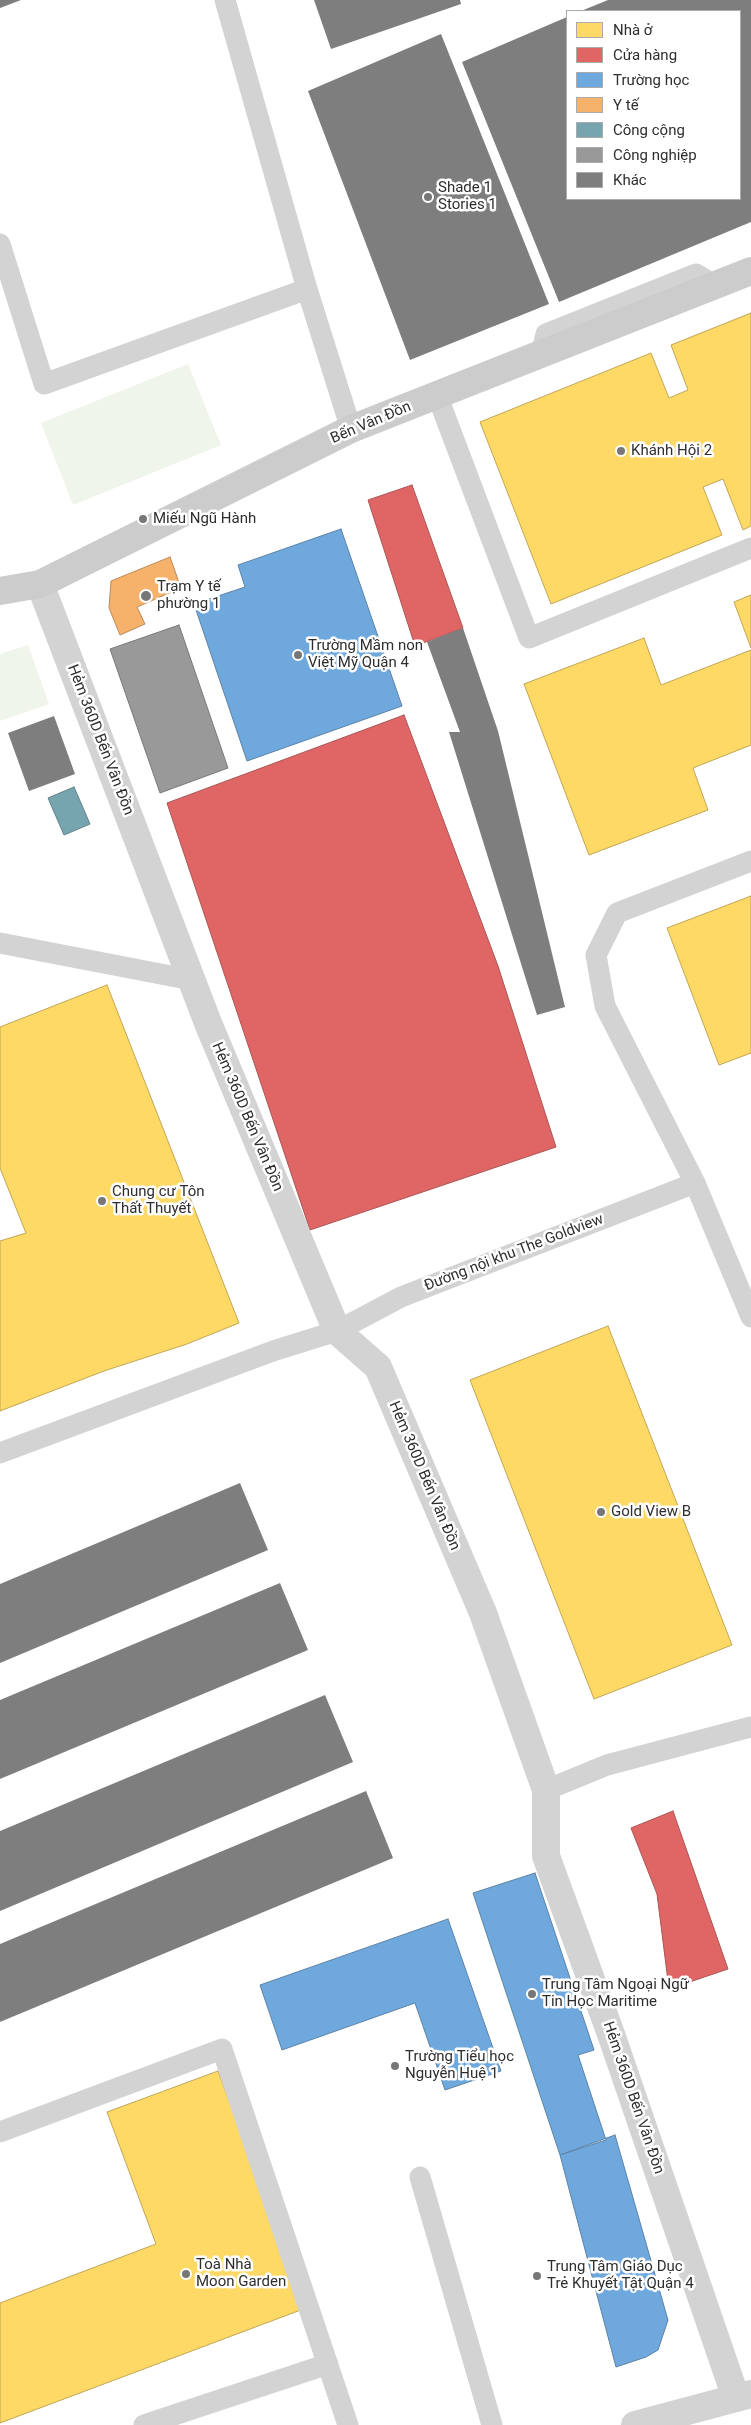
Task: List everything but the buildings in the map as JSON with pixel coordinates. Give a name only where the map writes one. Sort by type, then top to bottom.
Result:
[{"type":"main road","name":"Bến Vân Đồn","points":[[0,591],[40,584],[352,429],[751,271]]},
{"type":"street","name":"Hẻm 360D Bến Vân Đồn","points":[[40,584],[192,980],[336,1331],[378,1367],[483,1613],[546,1790],[546,1856],[743,2396]]},
{"type":"street","points":[[635,2425],[743,2396]]},
{"type":"lane","points":[[225,0],[307,289],[352,429]]},
{"type":"lane","points":[[0,244],[44,384],[307,289]]},
{"type":"lane","points":[[437,395],[529,638],[751,548]]},
{"type":"lane","points":[[751,861],[617,913],[596,955],[605,1006],[695,1183],[751,1317]]},
{"type":"lane","points":[[0,943],[192,980]]},
{"type":"lane","name":"Đường nội khu The Goldview","points":[[0,1453],[273,1351],[336,1331],[401,1297],[695,1183]]},
{"type":"lane","points":[[546,1790],[607,1765],[751,1727]]},
{"type":"lane","points":[[0,2132],[222,2049],[348,2425]]},
{"type":"lane","points":[[420,2177],[492,2425]]},
{"type":"lane","points":[[144,2425],[328,2364]]},
{"type":"shaded area","points":[[188,364],[221,445],[73,505],[41,423]]},
{"type":"shaded area","points":[[28,645],[49,704],[0,721],[0,654]]},
{"type":"place","name":"Shade 1 Stories 1","points":[[428,197]]},
{"type":"place","name":"Khánh Hội 2","points":[[621,451]]},
{"type":"place","name":"Miếu Ngũ Hành","points":[[143,519]]},
{"type":"place","name":"Trạm Y tế phường 1","points":[[146,596]]},
{"type":"place","name":"Trường Mầm non Việt Mỹ Quận 4","points":[[298,655]]},
{"type":"place","name":"Chung cư Tôn Thất Thuyết","points":[[102,1201]]},
{"type":"place","name":"Gold View B","points":[[601,1512]]},
{"type":"place","name":"Trung Tâm Ngoại Ngữ Tin Học Maritime","points":[[532,1994]]},
{"type":"place","name":"Trường Tiểu học Nguyễn Huệ 1","points":[[395,2066]]},
{"type":"place","name":"Toà Nhà Moon Garden","points":[[186,2274]]},
{"type":"place","name":"Trung Tâm Giáo Dục Trẻ Khuyết Tật Quận 4","points":[[537,2276]]}]
